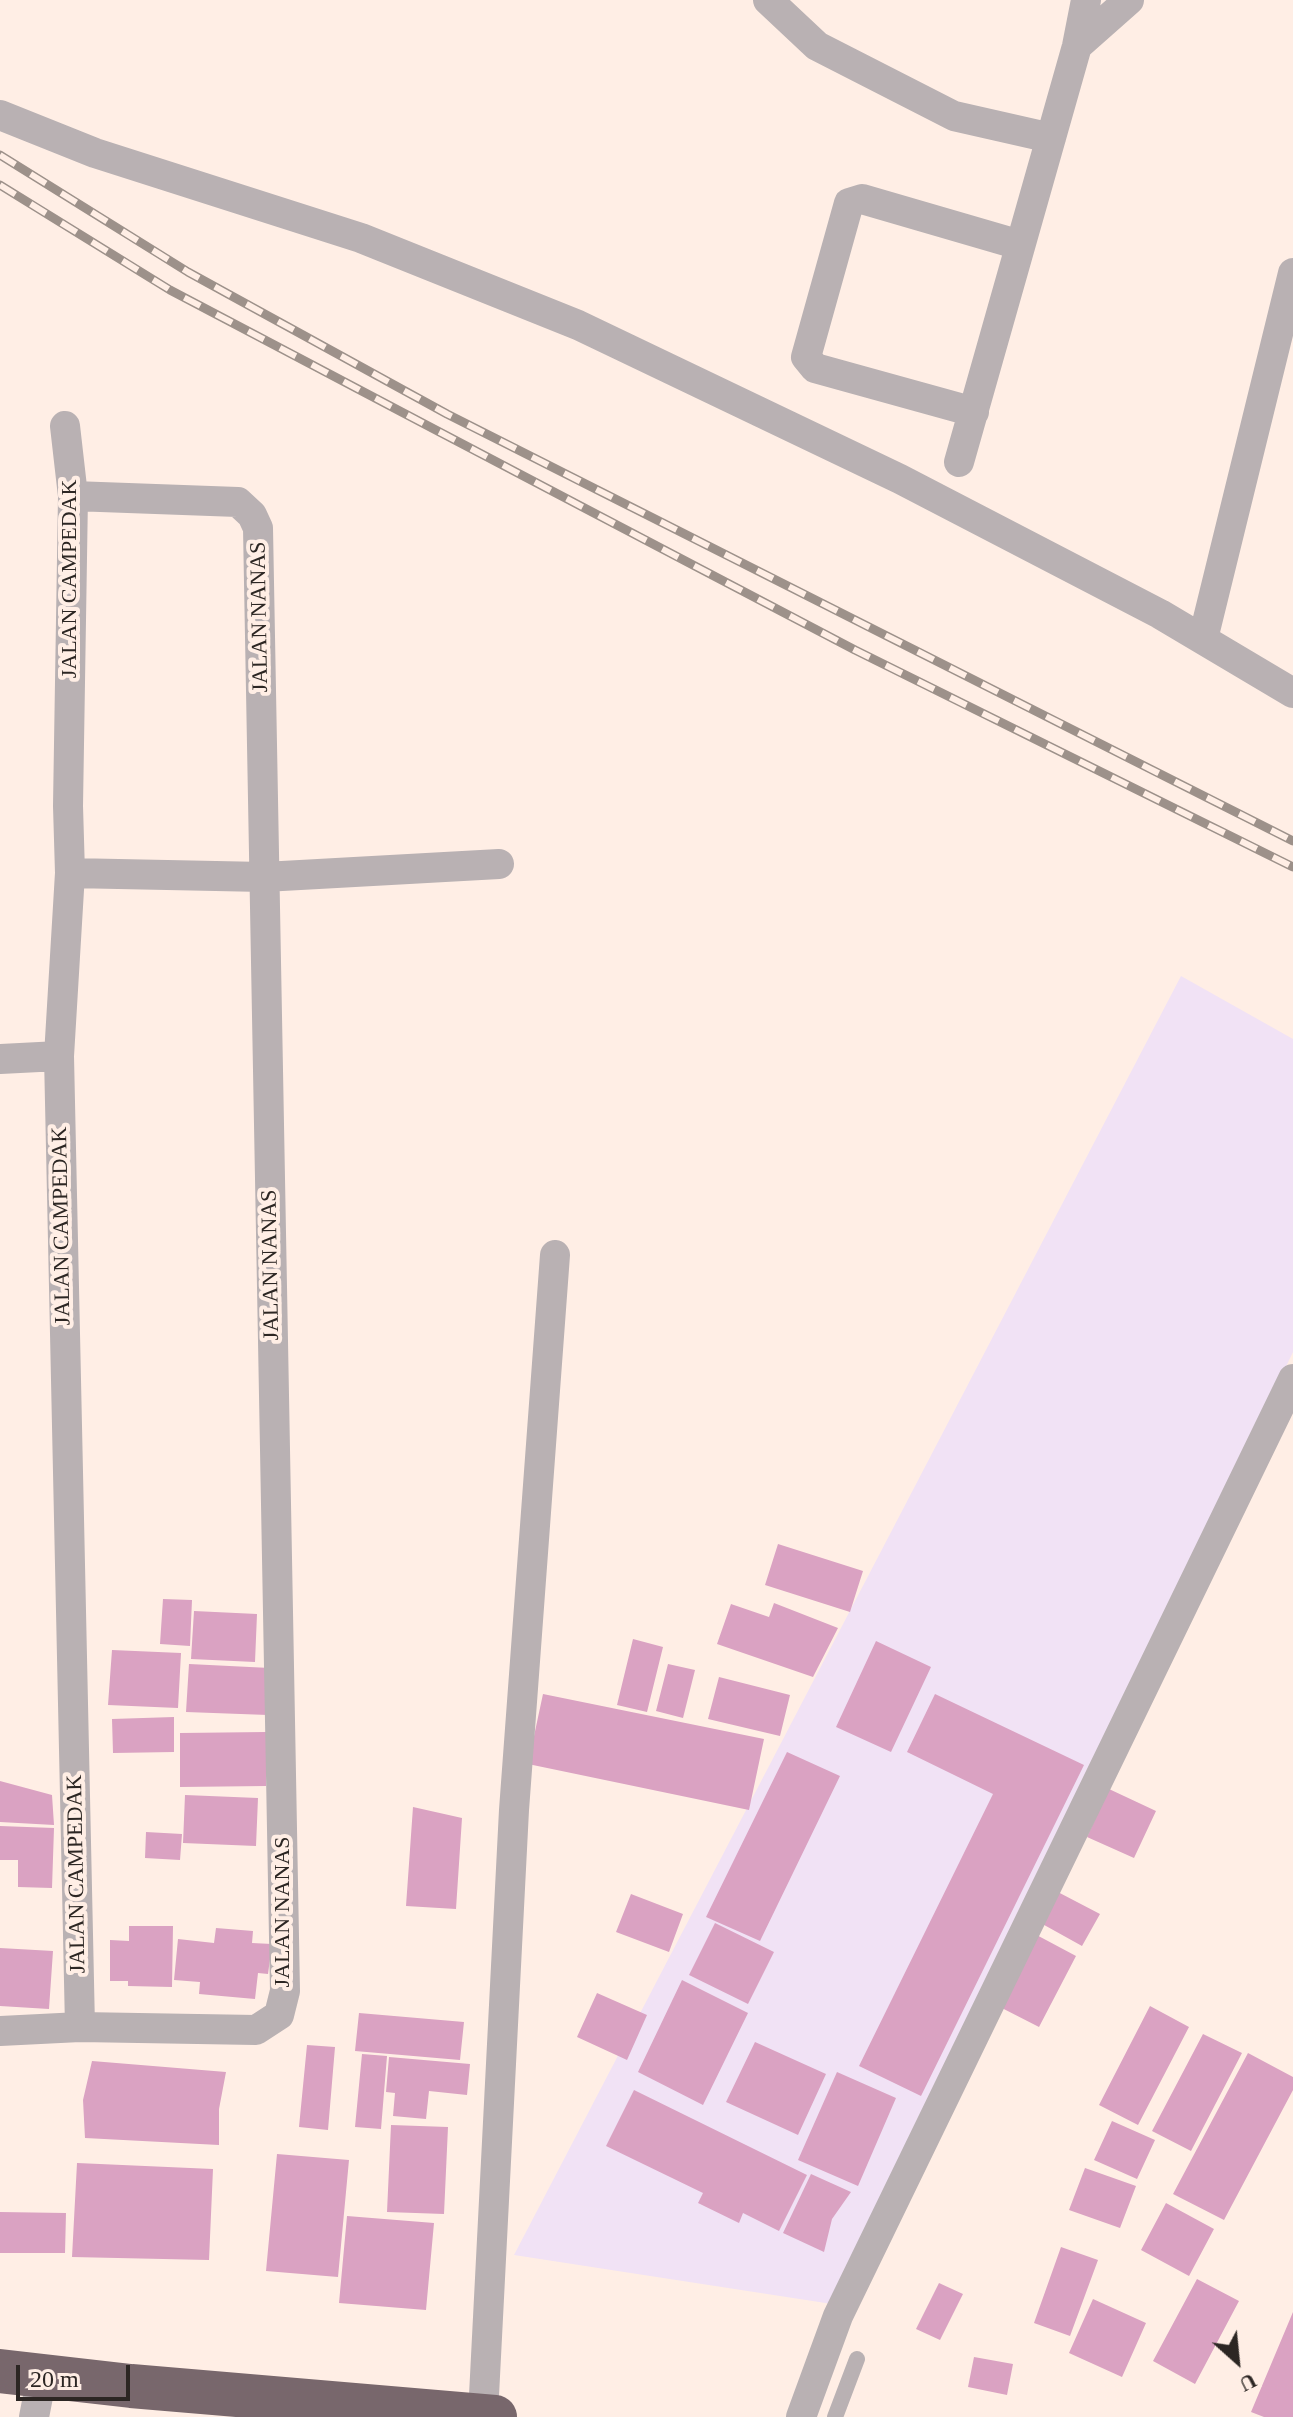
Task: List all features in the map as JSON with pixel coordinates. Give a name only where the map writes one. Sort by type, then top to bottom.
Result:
[{"type":"highway","points":[[0,2371],[38,2396],[489,2416]]},
{"type":"street","points":[[768,0],[817,46],[954,116],[1051,138]]},
{"type":"street","points":[[959,462],[1077,46],[1086,0]]},
{"type":"street","points":[[1077,46],[1129,0]]},
{"type":"street","points":[[0,115],[95,153],[361,238],[539,308],[900,479],[1160,614],[1293,693]]},
{"type":"street","points":[[974,412],[815,368],[806,357],[849,203],[862,199],[1020,245]]},
{"type":"street","points":[[1203,639],[1293,273]]},
{"type":"street","name":"JALAN CAMPEDAK","points":[[65,426],[73,496],[68,806],[70,873],[59,1056],[80,2027]]},
{"type":"street","name":"JALAN NANAS","points":[[73,496],[238,502],[252,515],[258,528],[285,1991],[279,2015],[256,2030],[80,2027]]},
{"type":"street","points":[[70,873],[264,877],[499,864]]},
{"type":"street","points":[[0,1059],[59,1056]]},
{"type":"street","points":[[489,2416],[514,1810],[555,1255]]},
{"type":"street","points":[[801,2417],[838,2316],[1293,1379]]},
{"type":"street","points":[[0,2031],[80,2027]]},
{"type":"lane","points":[[835,2417],[857,2359]]},
{"type":"shaded area","points":[[1181,976],[1293,1039],[1293,1352],[832,2304],[514,2255]]},
{"type":"building","points":[[778,1544],[863,1571],[850,1612],[765,1585]]},
{"type":"building","points":[[163,1599],[192,1600],[190,1646],[160,1644]]},
{"type":"building","points":[[774,1603],[838,1628],[813,1677],[717,1644],[731,1604],[769,1617]]},
{"type":"building","points":[[194,1611],[257,1614],[255,1662],[191,1659]]},
{"type":"building","points":[[633,1639],[663,1647],[647,1712],[617,1705]]},
{"type":"building","points":[[876,1641],[931,1667],[891,1752],[836,1727]]},
{"type":"building","points":[[112,1650],[181,1653],[178,1708],[108,1705]]},
{"type":"building","points":[[189,1664],[270,1668],[268,1715],[186,1712]]},
{"type":"building","points":[[668,1664],[695,1670],[683,1718],[656,1711]]},
{"type":"building","points":[[719,1677],[790,1695],[780,1736],[708,1719]]},
{"type":"building","points":[[543,1694],[764,1739],[749,1810],[528,1764]]},
{"type":"building","points":[[935,1694],[1084,1765],[921,2096],[859,2066],[993,1794],[907,1752]]},
{"type":"building","points":[[174,1717],[174,1752],[113,1753],[112,1719]]},
{"type":"building","points":[[266,1732],[266,1786],[180,1787],[180,1733]]},
{"type":"building","points":[[787,1752],[840,1776],[760,1941],[706,1917]]},
{"type":"building","points":[[0,1781],[52,1795],[54,1825],[0,1822]]},
{"type":"building","points":[[1109,1789],[1156,1811],[1134,1858],[1087,1837]]},
{"type":"building","points":[[185,1795],[258,1798],[256,1846],[183,1843]]},
{"type":"building","points":[[413,1807],[462,1818],[456,1909],[406,1906]]},
{"type":"building","points":[[0,1826],[54,1828],[52,1888],[18,1887],[18,1860],[0,1860]]},
{"type":"building","points":[[146,1832],[182,1834],[180,1860],[145,1858]]},
{"type":"building","points":[[1054,1890],[1100,1914],[1082,1946],[1037,1921]]},
{"type":"building","points":[[631,1894],[683,1914],[669,1952],[616,1932]]},
{"type":"building","points":[[715,1923],[774,1952],[748,2004],[689,1975]]},
{"type":"building","points":[[129,1926],[173,1926],[172,1987],[128,1986],[128,1981],[110,1981],[110,1940],[129,1941]]},
{"type":"building","points":[[216,1928],[253,1931],[252,1943],[272,1944],[268,1974],[258,1973],[255,1999],[199,1994],[200,1982],[174,1980],[178,1939],[214,1943]]},
{"type":"building","points":[[1031,1932],[1076,1956],[1039,2027],[994,2004]]},
{"type":"building","points":[[0,1948],[53,1951],[49,2009],[0,2006]]},
{"type":"building","points":[[682,1980],[748,2013],[703,2105],[638,2072]]},
{"type":"building","points":[[597,1993],[647,2015],[627,2060],[577,2037]]},
{"type":"building","points":[[1150,2006],[1189,2027],[1138,2125],[1099,2105]]},
{"type":"building","points":[[359,2013],[464,2022],[460,2060],[355,2051]]},
{"type":"building","points":[[1203,2034],[1242,2053],[1191,2151],[1152,2131]]},
{"type":"building","points":[[755,2042],[826,2074],[798,2135],[726,2102]]},
{"type":"building","points":[[307,2045],[335,2047],[328,2130],[299,2127]]},
{"type":"building","points":[[1248,2053],[1293,2077],[1293,2090],[1224,2220],[1173,2194]]},
{"type":"building","points":[[362,2054],[387,2056],[381,2129],[355,2127]]},
{"type":"building","points":[[389,2057],[470,2064],[467,2095],[429,2091],[426,2119],[393,2116],[395,2093],[386,2092]]},
{"type":"building","points":[[92,2061],[226,2072],[219,2109],[219,2145],[85,2138],[83,2100]]},
{"type":"building","points":[[837,2072],[896,2098],[858,2186],[798,2160]]},
{"type":"building","points":[[634,2090],[807,2175],[779,2231],[743,2213],[739,2223],[698,2203],[703,2193],[606,2146]]},
{"type":"building","points":[[1112,2121],[1155,2140],[1137,2179],[1094,2160]]},
{"type":"building","points":[[391,2125],[448,2127],[444,2214],[387,2212]]},
{"type":"building","points":[[277,2154],[349,2160],[338,2277],[266,2271]]},
{"type":"building","points":[[77,2163],[213,2169],[209,2260],[72,2257]]},
{"type":"building","points":[[1085,2168],[1136,2186],[1120,2228],[1069,2210]]},
{"type":"building","points":[[811,2174],[851,2192],[832,2219],[824,2252],[783,2233]]},
{"type":"building","points":[[1166,2203],[1214,2229],[1189,2276],[1141,2250]]},
{"type":"building","points":[[0,2212],[66,2213],[65,2253],[0,2253]]},
{"type":"building","points":[[347,2216],[434,2223],[426,2310],[339,2303]]},
{"type":"building","points":[[1061,2247],[1098,2260],[1070,2336],[1034,2323]]},
{"type":"building","points":[[1197,2279],[1239,2301],[1195,2384],[1153,2361]]},
{"type":"building","points":[[939,2283],[963,2294],[940,2340],[916,2329]]},
{"type":"building","points":[[1093,2299],[1146,2323],[1122,2377],[1069,2353]]},
{"type":"building","points":[[1293,2312],[1293,2417],[1264,2417],[1251,2412]]},
{"type":"building","points":[[974,2357],[1013,2364],[1007,2395],[968,2387]]},
{"type":"railway","points":[[0,155],[188,272],[447,414],[1293,841]]},
{"type":"railway","points":[[0,185],[170,290],[855,650],[1293,867]]}]
